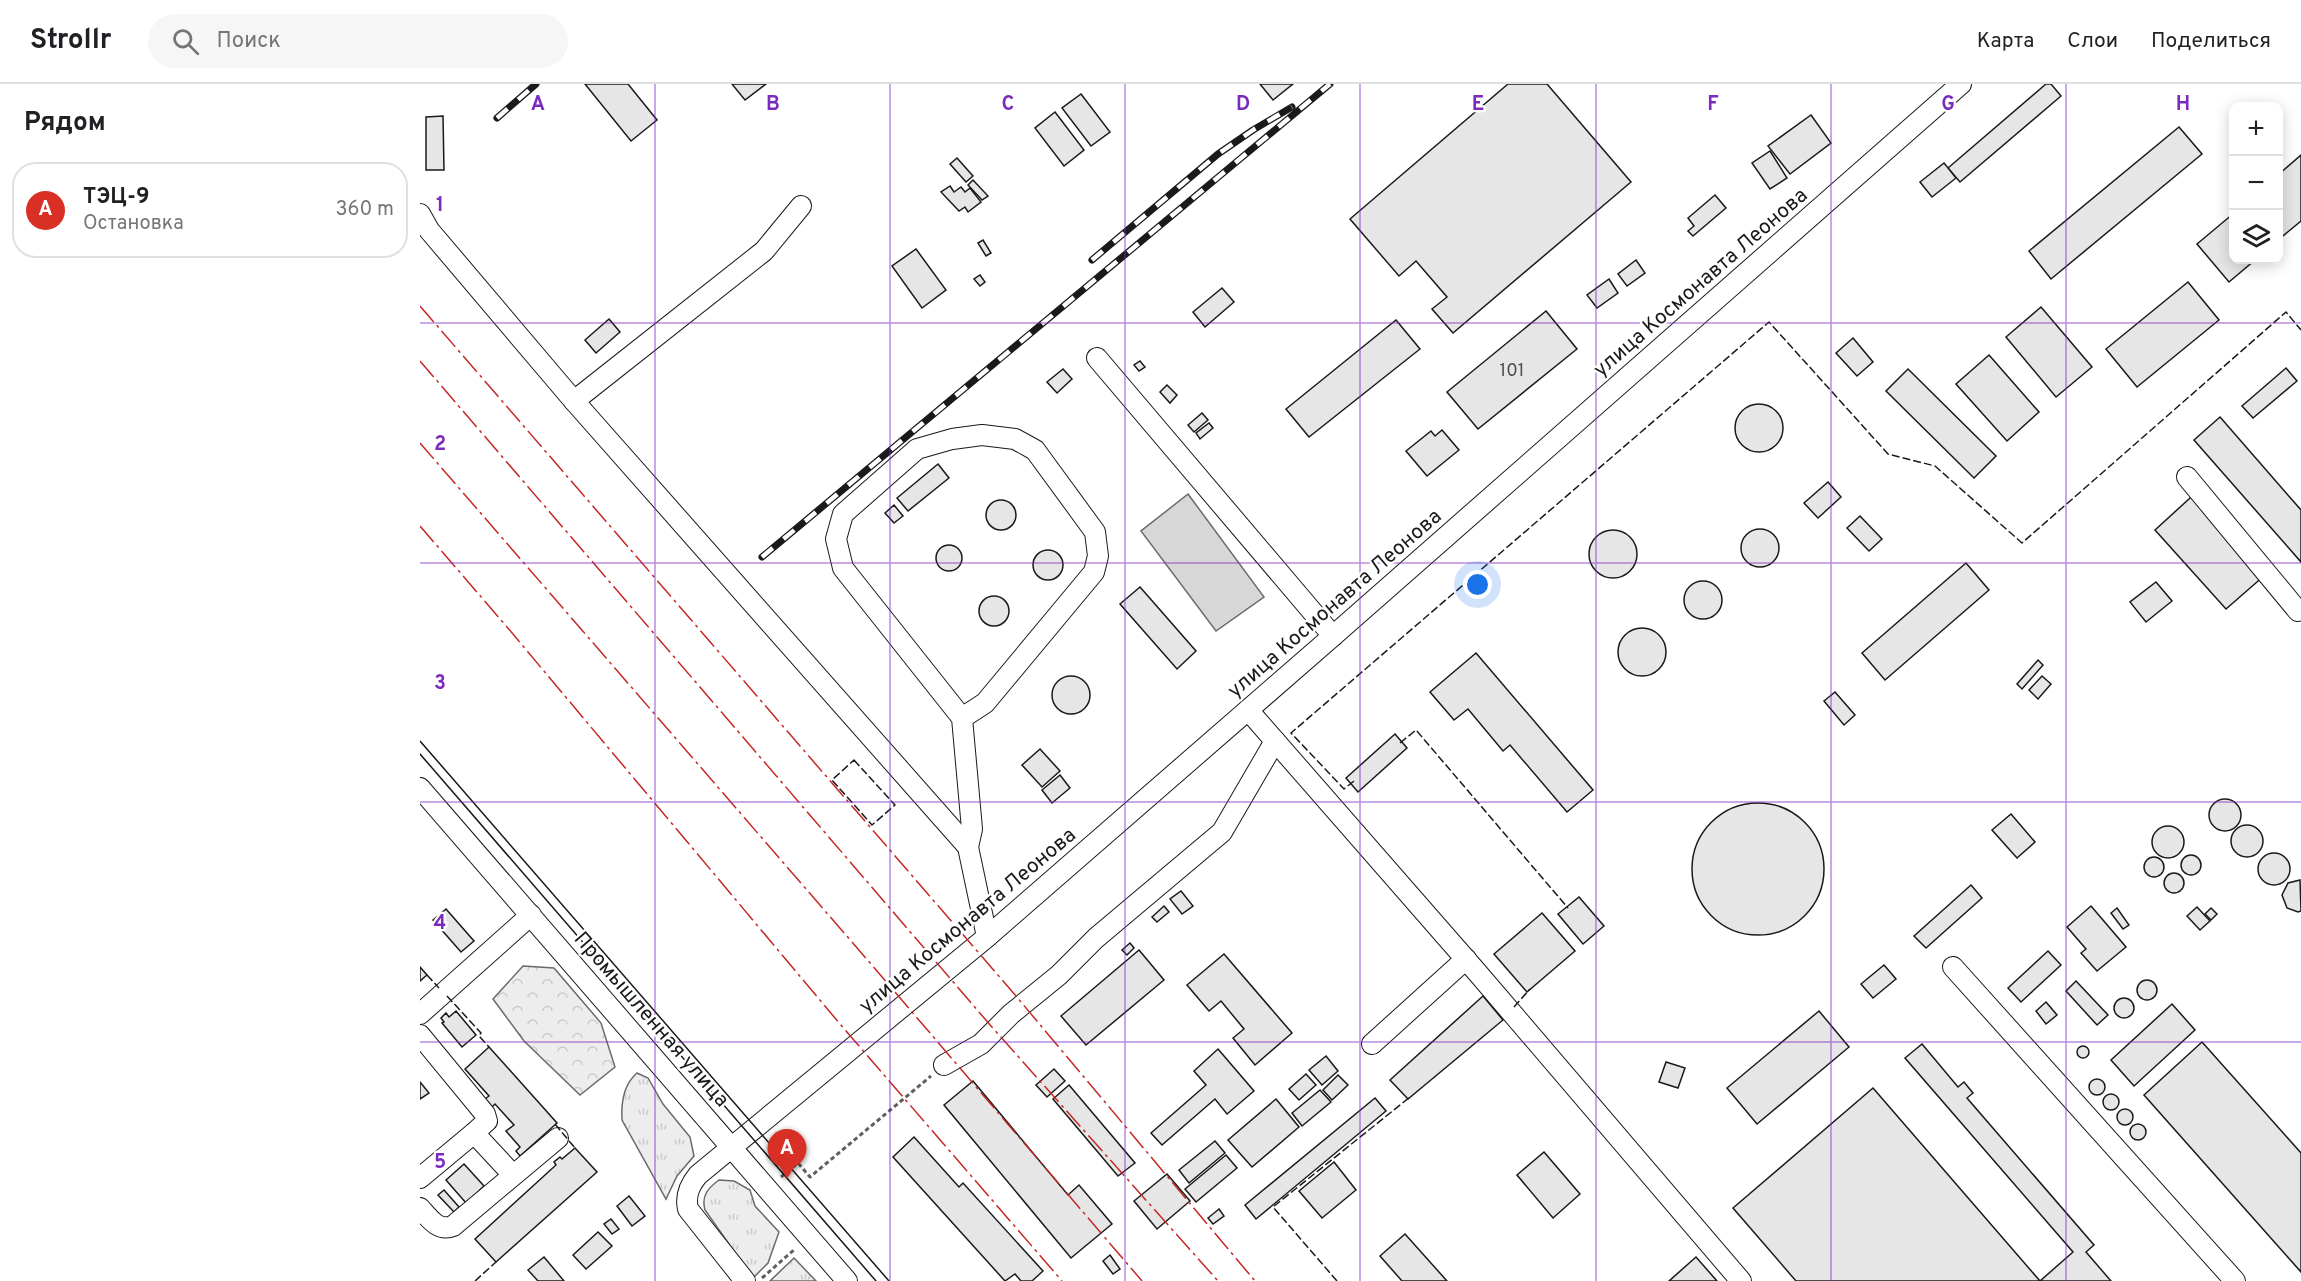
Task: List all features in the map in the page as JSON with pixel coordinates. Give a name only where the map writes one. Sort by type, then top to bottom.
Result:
[{"type":"street","name":"улица Космонавта Леонова","points":[[745,1281],[693,1217],[687,1202],[689,1187],[693,1180],[987,937],[1961,84]]},
{"type":"street","points":[[574,401],[764,251],[801,206]]},
{"type":"street","points":[[420,214],[429,230],[574,401],[968,847]]},
{"type":"street","points":[[1097,358],[1333,636]]},
{"type":"street","points":[[962,718],[985,703],[1094,572],[1098,556],[1095,532],[1035,450],[1015,439],[982,435],[952,439],[917,449],[843,514],[836,539],[843,568],[962,718],[972,829],[968,847],[987,937]]},
{"type":"street","points":[[2187,477],[2298,611],[2301,609]]},
{"type":"street","points":[[1248,710],[1466,959],[1741,1281]]},
{"type":"street","points":[[944,1065],[981,1044],[1011,1014],[1059,975],[1096,938],[1222,832],[1275,741]]},
{"type":"street","name":"Промышленная улица","points":[[420,788],[847,1281]]},
{"type":"street","points":[[420,1014],[531,915]]},
{"type":"street","points":[[1372,1044],[1466,959]]},
{"type":"street","points":[[1953,967],[2235,1281]]},
{"type":"street","points":[[420,1035],[486,1117],[485,1124],[420,1178]]},
{"type":"street","points":[[474,1134],[513,1175]]},
{"type":"street","points":[[420,1208],[432,1222],[448,1228],[558,1138]]},
{"type":"path","points":[[777,1180],[798,1163],[810,1177],[944,1065]]},
{"type":"path","points":[[759,1281],[795,1249]]},
{"type":"green space","points":[[523,966],[554,968],[601,1023],[615,1067],[580,1095],[524,1041],[493,999]]},
{"type":"green space","points":[[637,1073],[648,1078],[663,1104],[690,1137],[694,1156],[677,1176],[666,1199],[622,1120],[624,1094]]},
{"type":"green space","points":[[719,1180],[734,1181],[750,1190],[755,1206],[779,1232],[768,1263],[753,1278],[705,1210],[706,1193]]},
{"type":"green space","points":[[794,1258],[816,1281],[770,1281]]},
{"type":"shaded area","points":[[1188,494],[1264,597],[1216,631],[1141,531]]},
{"type":"building","points":[[585,84],[628,84],[657,120],[631,141]]},
{"type":"building","points":[[732,84],[766,84],[745,100]]},
{"type":"building","points":[[1260,84],[1293,84],[1273,100]]},
{"type":"building","points":[[1508,84],[1547,84],[1631,182],[1453,333],[1432,309],[1447,297],[1416,261],[1399,276],[1350,219]]},
{"type":"building","points":[[2046,84],[2051,84],[2061,96],[1960,182],[1948,168]]},
{"type":"building","points":[[1081,94],[1110,132],[1091,146],[1062,108]]},
{"type":"building","points":[[1055,112],[1084,150],[1064,166],[1035,128]]},
{"type":"building","points":[[1811,115],[1831,143],[1790,174],[1768,146]]},
{"type":"building","points":[[443,116],[444,170],[426,170],[426,117]]},
{"type":"building","points":[[2179,127],[2202,154],[2051,279],[2029,251]]},
{"type":"building","points":[[1770,151],[1787,178],[1770,189],[1752,163]]},
{"type":"building","points":[[2301,155],[2301,221],[2283,236],[2283,210],[2283,171]]},
{"type":"building","points":[[957,158],[973,176],[966,182],[950,164]]},
{"type":"building","points":[[1944,163],[1956,178],[1932,197],[1920,182]]},
{"type":"building","points":[[973,180],[988,196],[982,200],[968,185]]},
{"type":"building","points":[[950,186],[954,192],[961,187],[965,192],[970,188],[981,202],[968,212],[965,207],[959,211],[941,192]]},
{"type":"building","points":[[1715,195],[1726,208],[1693,236],[1688,231],[1694,226],[1688,218]]},
{"type":"building","points":[[2229,217],[2229,264],[2250,264],[2229,282],[2197,244]]},
{"type":"building","points":[[983,240],[991,253],[986,256],[978,243]]},
{"type":"building","points":[[916,249],[946,290],[922,308],[892,266]]},
{"type":"building","points":[[1636,260],[1645,273],[1627,286],[1618,274]]},
{"type":"building","points":[[980,275],[985,282],[980,286],[974,279]]},
{"type":"building","points":[[1609,279],[1618,293],[1597,308],[1587,295]]},
{"type":"building","points":[[2188,282],[2219,320],[2137,387],[2106,349]]},
{"type":"building","points":[[1222,288],[1234,302],[1205,327],[1193,312]]},
{"type":"building","points":[[2041,307],[2092,367],[2056,397],[2006,337]]},
{"type":"building","points":[[1546,311],[1577,349],[1478,429],[1447,392]]},
{"type":"building","points":[[609,319],[620,332],[596,353],[585,340]]},
{"type":"building","points":[[1396,320],[1420,349],[1309,437],[1286,409]]},
{"type":"building","points":[[1853,338],[1873,362],[1857,376],[1836,353]]},
{"type":"building","points":[[1989,355],[2039,412],[2007,441],[1956,384]]},
{"type":"building","points":[[1140,361],[1145,367],[1139,371],[1134,365]]},
{"type":"building","points":[[2286,368],[2297,381],[2253,418],[2242,406]]},
{"type":"building","points":[[1063,369],[1072,379],[1057,393],[1047,382]]},
{"type":"building","points":[[1908,369],[1996,456],[1974,478],[1886,391]]},
{"type":"building","points":[[1167,385],[1177,395],[1170,403],[1160,392]]},
{"type":"building","points":[[1754,404],[1764,404],[1779,414],[1783,428],[1782,437],[1773,448],[1764,452],[1754,452],[1739,442],[1735,433],[1735,423],[1745,408]]},
{"type":"building","points":[[1202,413],[1208,420],[1194,432],[1188,425]]},
{"type":"building","points":[[2220,417],[2301,510],[2301,562],[2194,440]]},
{"type":"building","points":[[1209,423],[1213,428],[1200,439],[1196,433]]},
{"type":"building","points":[[1442,430],[1459,450],[1427,476],[1406,451],[1431,431],[1435,436]]},
{"type":"building","points":[[938,464],[949,478],[908,511],[897,498]]},
{"type":"building","points":[[1828,482],[1841,497],[1818,518],[1804,503]]},
{"type":"building","points":[[2201,488],[2273,568],[2226,609],[2155,530]]},
{"type":"building","points":[[1001,500],[1007,501],[1015,509],[1015,521],[1007,529],[1001,530],[995,529],[987,521],[986,515],[987,509],[995,501]]},
{"type":"building","points":[[894,505],[903,516],[894,523],[885,513]]},
{"type":"building","points":[[1860,516],[1882,539],[1869,551],[1847,528]]},
{"type":"building","points":[[1760,529],[1773,535],[1779,548],[1773,561],[1760,567],[1747,561],[1741,548],[1747,535]]},
{"type":"building","points":[[1608,530],[1618,530],[1633,540],[1637,554],[1636,563],[1627,574],[1618,578],[1608,578],[1593,568],[1589,559],[1589,549],[1599,534]]},
{"type":"building","points":[[949,545],[958,549],[962,558],[958,567],[949,571],[940,567],[936,558],[940,549]]},
{"type":"building","points":[[1048,550],[1054,551],[1062,559],[1062,571],[1054,579],[1048,580],[1042,579],[1034,571],[1033,565],[1034,559],[1042,551]]},
{"type":"building","points":[[1966,563],[1989,590],[1885,680],[1862,653]]},
{"type":"building","points":[[1703,581],[1716,587],[1722,600],[1716,613],[1703,619],[1690,613],[1684,600],[1690,587]]},
{"type":"building","points":[[2156,582],[2172,601],[2146,622],[2130,602]]},
{"type":"building","points":[[1140,587],[1196,651],[1177,669],[1120,604]]},
{"type":"building","points":[[994,596],[1000,597],[1008,605],[1008,617],[1000,625],[994,626],[988,625],[980,617],[979,611],[980,605],[988,597]]},
{"type":"building","points":[[1637,628],[1647,628],[1662,638],[1666,652],[1665,661],[1656,672],[1647,676],[1637,676],[1622,666],[1618,657],[1618,647],[1628,632]]},
{"type":"building","points":[[1476,653],[1593,790],[1567,812],[1510,745],[1503,751],[1468,709],[1454,720],[1430,692]]},
{"type":"building","points":[[2038,660],[2043,665],[2022,689],[2017,684]]},
{"type":"building","points":[[1071,676],[1084,682],[1090,695],[1084,708],[1071,714],[1058,708],[1052,695],[1058,682]]},
{"type":"building","points":[[2042,676],[2051,684],[2038,699],[2029,690]]},
{"type":"building","points":[[1835,692],[1855,715],[1844,725],[1824,701]]},
{"type":"building","points":[[1395,734],[1407,748],[1358,792],[1346,778]]},
{"type":"building","points":[[1040,749],[1060,771],[1042,787],[1022,765]]},
{"type":"building","points":[[1060,775],[1070,788],[1052,803],[1042,790]]},
{"type":"building","points":[[2225,799],[2236,804],[2241,815],[2236,826],[2225,831],[2214,826],[2209,815],[2214,804]]},
{"type":"building","points":[[1758,803],[1783,808],[1805,822],[1819,844],[1824,869],[1819,894],[1805,916],[1783,930],[1758,935],[1733,930],[1711,916],[1697,894],[1692,869],[1697,844],[1711,822],[1733,808]]},
{"type":"building","points":[[2011,814],[2035,842],[2017,858],[1992,830]]},
{"type":"building","points":[[2247,825],[2258,830],[2263,841],[2258,852],[2247,857],[2236,852],[2231,841],[2236,830]]},
{"type":"building","points":[[2168,826],[2179,831],[2184,842],[2179,853],[2168,858],[2157,853],[2152,842],[2157,831]]},
{"type":"building","points":[[2274,853],[2285,858],[2290,869],[2285,880],[2274,885],[2263,880],[2258,869],[2263,858]]},
{"type":"building","points":[[2191,855],[2198,858],[2201,865],[2198,872],[2191,875],[2184,872],[2181,865],[2184,858]]},
{"type":"building","points":[[2154,857],[2161,860],[2164,867],[2161,874],[2154,877],[2147,874],[2144,867],[2147,860]]},
{"type":"building","points":[[2174,873],[2181,876],[2184,883],[2181,890],[2174,893],[2167,890],[2164,883],[2167,876]]},
{"type":"building","points":[[2300,880],[2301,911],[2298,912],[2287,908],[2282,895],[2288,883]]},
{"type":"building","points":[[1971,885],[1982,898],[1926,948],[1914,936]]},
{"type":"building","points":[[1181,891],[1193,906],[1182,914],[1170,899]]},
{"type":"building","points":[[1579,897],[1604,926],[1583,944],[1558,914]]},
{"type":"building","points":[[1164,906],[1169,912],[1157,922],[1152,917]]},
{"type":"building","points":[[2091,906],[2126,947],[2097,971],[2081,953],[2086,949],[2067,927]]},
{"type":"building","points":[[2197,907],[2210,921],[2200,930],[2187,916]]},
{"type":"building","points":[[2117,908],[2129,925],[2123,929],[2111,913]]},
{"type":"building","points":[[2211,908],[2217,914],[2211,920],[2205,914]]},
{"type":"building","points":[[446,909],[474,941],[461,952],[433,920]]},
{"type":"building","points":[[1542,913],[1575,951],[1527,992],[1494,954]]},
{"type":"building","points":[[1130,943],[1134,948],[1127,955],[1122,950]]},
{"type":"building","points":[[1139,950],[1164,980],[1086,1045],[1061,1016]]},
{"type":"building","points":[[2048,951],[2061,965],[2021,1002],[2008,988]]},
{"type":"building","points":[[1224,954],[1292,1033],[1255,1065],[1233,1038],[1244,1029],[1221,1001],[1209,1011],[1187,985]]},
{"type":"building","points":[[1884,965],[1896,979],[1873,998],[1861,984]]},
{"type":"building","points":[[420,967],[427,975],[420,981]]},
{"type":"building","points":[[2147,980],[2154,983],[2157,990],[2154,997],[2147,1000],[2140,997],[2137,990],[2140,983]]},
{"type":"building","points":[[2076,981],[2108,1015],[2097,1025],[2066,991]]},
{"type":"building","points":[[1483,996],[1503,1020],[1408,1099],[1390,1080]]},
{"type":"building","points":[[2124,998],[2131,1001],[2134,1008],[2131,1015],[2124,1018],[2117,1015],[2114,1008],[2117,1001]]},
{"type":"building","points":[[2046,1002],[2057,1015],[2046,1024],[2036,1011]]},
{"type":"building","points":[[2172,1004],[2195,1030],[2134,1086],[2111,1060]]},
{"type":"building","points":[[456,1011],[476,1035],[462,1047],[442,1023],[444,1022],[441,1018],[446,1013],[449,1017]]},
{"type":"building","points":[[1819,1011],[1849,1047],[1757,1124],[1727,1088]]},
{"type":"building","points":[[2202,1042],[2301,1153],[2301,1272],[2144,1095]]},
{"type":"building","points":[[1922,1044],[1958,1087],[1964,1082],[1973,1093],[1967,1098],[2094,1245],[2086,1252],[2111,1281],[2040,1281],[2073,1252],[1905,1058]]},
{"type":"building","points":[[2083,1046],[2089,1052],[2083,1058],[2077,1052]]},
{"type":"building","points":[[489,1047],[557,1123],[520,1156],[516,1151],[520,1147],[506,1131],[514,1125],[495,1104],[492,1107],[485,1099],[489,1096],[465,1069]]},
{"type":"building","points":[[1218,1049],[1254,1091],[1227,1114],[1215,1099],[1162,1145],[1151,1133],[1206,1085],[1194,1071]]},
{"type":"building","points":[[1326,1056],[1338,1071],[1322,1085],[1309,1070]]},
{"type":"building","points":[[1666,1062],[1685,1068],[1678,1088],[1659,1082]]},
{"type":"building","points":[[1054,1069],[1065,1081],[1047,1097],[1036,1085]]},
{"type":"building","points":[[1306,1074],[1316,1085],[1299,1100],[1289,1089]]},
{"type":"building","points":[[1338,1075],[1348,1085],[1332,1100],[1323,1090]]},
{"type":"building","points":[[2097,1079],[2103,1081],[2105,1087],[2103,1093],[2097,1095],[2091,1093],[2089,1087],[2091,1081]]},
{"type":"building","points":[[973,1081],[1068,1195],[1079,1185],[1112,1224],[1071,1258],[944,1105]]},
{"type":"building","points":[[420,1082],[429,1093],[420,1099]]},
{"type":"building","points":[[1069,1085],[1135,1163],[1118,1176],[1053,1099]]},
{"type":"building","points":[[1873,1088],[2040,1281],[1796,1281],[1733,1208]]},
{"type":"building","points":[[1320,1090],[1331,1102],[1302,1126],[1292,1113]]},
{"type":"building","points":[[2111,1094],[2117,1096],[2119,1102],[2117,1108],[2111,1110],[2105,1108],[2103,1102],[2105,1096]]},
{"type":"building","points":[[1375,1098],[1386,1111],[1256,1219],[1245,1205]]},
{"type":"building","points":[[1276,1099],[1299,1127],[1252,1167],[1228,1140]]},
{"type":"building","points":[[2125,1109],[2131,1111],[2133,1117],[2131,1123],[2125,1125],[2119,1123],[2117,1117],[2119,1111]]},
{"type":"building","points":[[2138,1124],[2144,1126],[2146,1132],[2144,1138],[2138,1140],[2132,1138],[2130,1132],[2132,1126]]},
{"type":"building","points":[[914,1137],[959,1187],[963,1183],[1043,1271],[1032,1281],[1021,1281],[1015,1274],[1005,1281],[893,1157]]},
{"type":"building","points":[[1215,1141],[1225,1153],[1189,1183],[1179,1170]]},
{"type":"building","points":[[575,1148],[597,1172],[496,1262],[475,1239],[556,1165],[554,1162],[560,1157],[562,1159]]},
{"type":"building","points":[[1544,1152],[1580,1194],[1553,1218],[1517,1175]]},
{"type":"building","points":[[1226,1155],[1237,1168],[1196,1202],[1185,1189]]},
{"type":"building","points":[[1334,1162],[1356,1190],[1322,1218],[1299,1191]]},
{"type":"building","points":[[464,1164],[484,1186],[466,1203],[446,1180]]},
{"type":"building","points":[[1167,1174],[1190,1201],[1157,1229],[1134,1201]]},
{"type":"building","points":[[444,1190],[459,1207],[454,1212],[438,1195]]},
{"type":"building","points":[[629,1196],[645,1216],[632,1226],[617,1206]]},
{"type":"building","points":[[1219,1209],[1224,1216],[1213,1224],[1208,1218]]},
{"type":"building","points":[[611,1219],[619,1229],[612,1234],[604,1224]]},
{"type":"building","points":[[598,1232],[612,1246],[586,1269],[573,1255]]},
{"type":"building","points":[[1405,1234],[1447,1281],[1402,1281],[1380,1256]]},
{"type":"building","points":[[1110,1255],[1120,1269],[1113,1274],[1103,1261]]},
{"type":"building","points":[[544,1257],[564,1281],[538,1281],[528,1270]]},
{"type":"building","points":[[1696,1257],[1717,1281],[1669,1281]]},
{"type":"tram line","points":[[420,741],[889,1281]]},
{"type":"tram line","points":[[420,754],[876,1281]]},
{"type":"railway","points":[[497,118],[536,84]]},
{"type":"railway","points":[[762,557],[1330,84]]},
{"type":"railway","points":[[1092,260],[1218,154],[1292,107]]},
{"type":"fence","points":[[1354,781],[1344,789],[1291,733],[1769,322],[1888,454],[1935,466],[2022,543],[2286,312],[2301,330]]},
{"type":"fence","points":[[1400,743],[1416,730],[1568,908]]},
{"type":"fence","points":[[854,760],[895,805],[872,825],[832,780],[854,760]]},
{"type":"fence","points":[[427,975],[439,988]]},
{"type":"fence","points":[[1514,1007],[1530,989]]},
{"type":"fence","points":[[447,996],[481,1033],[479,1036],[489,1047]]},
{"type":"fence","points":[[1337,1281],[1273,1207],[1410,1097]]},
{"type":"fence","points":[[555,1124],[575,1148]]},
{"type":"fence","points":[[475,1281],[496,1262]]},
{"type":"power","points":[[420,306],[1016,996],[1255,1281]]},
{"type":"power","points":[[420,361],[991,1026],[1218,1281]]},
{"type":"power","points":[[420,443],[1142,1281]]},
{"type":"power","points":[[420,526],[840,1024],[1062,1281]]},
{"type":"place","name":"ТЭЦ-9","points":[[787,1179]]}]
